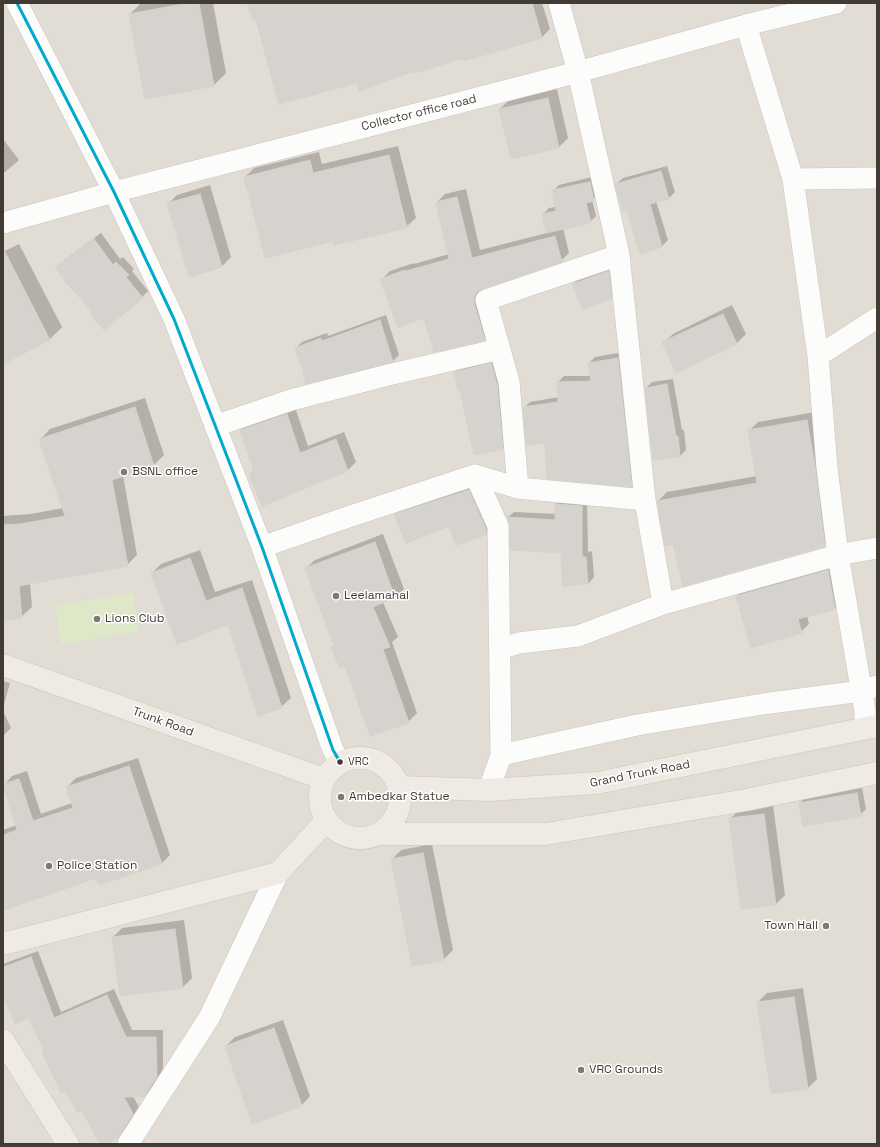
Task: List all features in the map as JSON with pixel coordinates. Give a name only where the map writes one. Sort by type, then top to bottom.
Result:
[{"type":"main road","name":"Trunk Road","points":[[3,666],[324,779]]},
{"type":"main road","name":"Grand Trunk Road","points":[[399,787],[489,790],[597,784],[871,727]]},
{"type":"main road","points":[[379,834],[393,822],[396,816],[400,805],[399,787],[390,771],[375,760],[357,757],[340,762],[330,770],[324,779],[319,793],[320,808],[326,821],[334,830],[344,836],[362,839],[379,834],[546,834],[746,800],[877,773]]},
{"type":"main road","points":[[3,944],[278,873],[326,821]]},
{"type":"main road","points":[[3,1040],[68,1144]]},
{"type":"street","points":[[18,3],[114,192],[174,319],[262,547],[333,750],[340,762]]},
{"type":"street","points":[[559,3],[578,72],[619,255],[645,500],[663,604]]},
{"type":"street","name":"Collector office road","points":[[3,223],[114,192],[578,72],[812,5],[836,3]]},
{"type":"street","points":[[746,25],[793,179],[818,356],[827,468],[838,555],[869,688],[865,711],[871,727]]},
{"type":"street","points":[[793,179],[877,178]]},
{"type":"street","points":[[518,488],[509,382],[486,300],[619,255]]},
{"type":"street","points":[[818,356],[877,318]]},
{"type":"street","points":[[215,426],[292,400],[388,375],[500,349]]},
{"type":"street","points":[[262,547],[475,474],[518,488],[645,500]]},
{"type":"street","points":[[475,474],[498,526],[500,755],[489,790]]},
{"type":"street","points":[[500,649],[519,643],[578,636],[663,604],[838,555],[877,548]]},
{"type":"street","points":[[500,755],[637,725],[869,688]]},
{"type":"street","points":[[128,1144],[209,1018],[278,873]]},
{"type":"shaded area","points":[[3,3],[877,3],[877,1144],[3,1144]]},
{"type":"green space","name":"Lions Club","points":[[133,593],[139,632],[61,645],[55,605]]},
{"type":"building","points":[[188,3],[199,3],[214,86],[145,99],[129,14]]},
{"type":"building","points":[[247,3],[532,3],[542,38],[464,61],[463,58],[415,73],[414,71],[359,91],[357,83],[279,104],[256,20],[253,21]]},
{"type":"building","points":[[548,98],[559,148],[511,159],[499,109]]},
{"type":"building","points":[[389,155],[407,228],[334,245],[333,241],[265,258],[244,177],[310,160],[313,173]]},
{"type":"building","points":[[661,171],[669,199],[650,204],[662,247],[640,254],[627,211],[623,212],[615,184]]},
{"type":"building","points":[[590,182],[594,201],[586,203],[591,223],[546,233],[542,214],[556,211],[552,190]]},
{"type":"building","points":[[200,194],[222,267],[189,277],[167,203]]},
{"type":"building","points":[[457,197],[472,258],[555,236],[562,262],[477,292],[474,297],[474,303],[485,340],[434,352],[424,318],[398,327],[380,279],[405,270],[406,271],[449,259],[436,202]]},
{"type":"building","points":[[94,239],[113,265],[116,262],[129,275],[126,277],[143,298],[104,330],[90,313],[92,311],[68,285],[55,267]]},
{"type":"building","points":[[3,248],[50,340],[3,364]]},
{"type":"building","points":[[609,271],[612,298],[583,310],[572,284]]},
{"type":"building","points":[[723,314],[737,344],[676,373],[662,342]]},
{"type":"building","points":[[380,320],[393,362],[306,384],[295,348],[321,338],[322,341]]},
{"type":"building","points":[[618,358],[632,487],[547,479],[545,443],[526,445],[523,407],[558,402],[557,382],[591,381],[588,363]]},
{"type":"building","points":[[491,363],[497,384],[503,449],[474,455],[460,390],[458,390],[454,372]]},
{"type":"building","points":[[667,384],[676,436],[678,436],[680,457],[653,460],[645,388]]},
{"type":"building","points":[[135,407],[154,466],[112,480],[128,566],[19,586],[22,618],[3,620],[3,525],[20,524],[65,516],[39,439]]},
{"type":"building","points":[[287,414],[300,453],[336,439],[348,471],[262,506],[249,474],[254,472],[240,430]]},
{"type":"building","points":[[807,420],[815,466],[825,546],[683,586],[673,544],[665,546],[657,501],[757,483],[748,430]]},
{"type":"building","points":[[469,490],[486,529],[486,535],[456,545],[449,526],[406,543],[394,514]]},
{"type":"building","points":[[555,504],[582,506],[582,557],[586,557],[588,584],[563,586],[561,553],[510,550],[510,526],[507,517],[555,520]]},
{"type":"building","points":[[375,542],[395,598],[373,607],[390,647],[383,649],[409,723],[370,736],[345,666],[340,668],[331,647],[334,646],[305,568]]},
{"type":"building","points":[[190,558],[206,601],[242,588],[282,708],[258,716],[228,625],[177,644],[151,573]]},
{"type":"building","points":[[828,570],[835,609],[798,619],[802,633],[751,648],[736,596]]},
{"type":"building","points":[[129,766],[162,864],[99,885],[96,878],[3,910],[3,835],[17,830],[3,784],[19,779],[33,821],[73,808],[66,787]]},
{"type":"building","points":[[857,793],[861,816],[803,826],[799,803]]},
{"type":"building","points":[[764,814],[776,905],[741,909],[729,818]]},
{"type":"building","points":[[423,853],[444,960],[412,966],[391,859]]},
{"type":"building","points":[[175,929],[183,988],[120,996],[112,937]]},
{"type":"building","points":[[31,957],[54,1018],[107,995],[126,1037],[156,1037],[157,1077],[144,1097],[124,1097],[133,1114],[118,1138],[106,1144],[100,1144],[82,1111],[78,1113],[66,1091],[61,1093],[42,1052],[44,1051],[29,1018],[15,1024],[3,993],[3,967]]},
{"type":"building","points":[[794,997],[808,1089],[771,1094],[757,1002]]},
{"type":"building","points":[[274,1028],[302,1106],[252,1124],[225,1046]]},
{"type":"transit line","points":[[17,3],[114,192],[174,319],[262,547],[333,750],[340,762]]},
{"type":"place","name":"BSNL office","points":[[124,472]]},
{"type":"place","name":"Leelamahal","points":[[336,596]]},
{"type":"place","name":"Lions Club","points":[[97,619]]},
{"type":"place","name":"VRC","points":[[340,762]]},
{"type":"place","name":"Ambedkar Statue","points":[[341,797]]},
{"type":"place","name":"Police Station","points":[[49,866]]},
{"type":"place","name":"Town Hall","points":[[826,926]]},
{"type":"place","name":"VRC Grounds","points":[[581,1070]]}]
